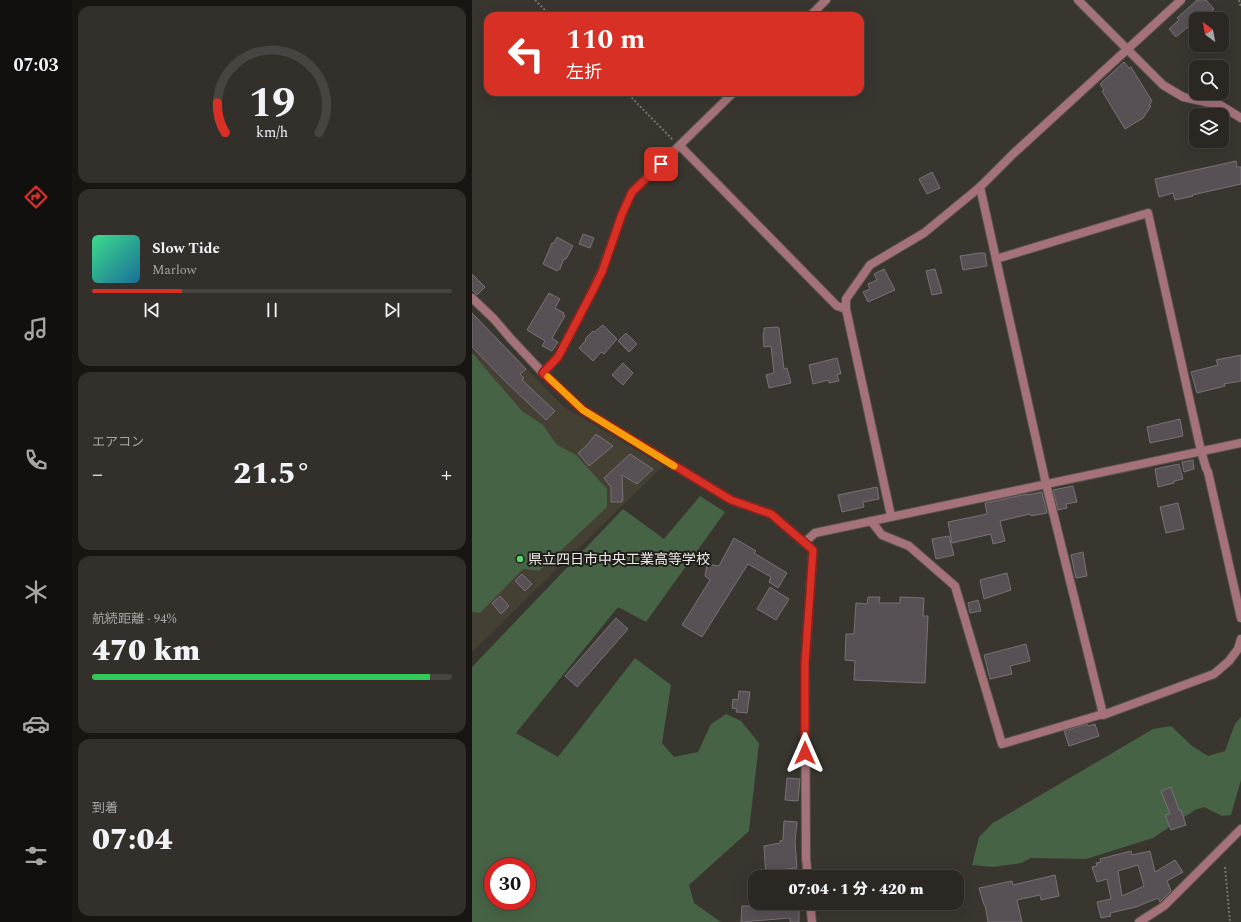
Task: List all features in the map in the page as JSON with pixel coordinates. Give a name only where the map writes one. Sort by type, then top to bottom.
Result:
[{"type":"street","points":[[814,12],[826,0]]},
{"type":"street","points":[[1078,0],[1163,85],[1183,96],[1220,105],[1241,118]]},
{"type":"street","points":[[891,516],[846,309],[846,299],[870,265],[924,233],[980,187],[1013,154],[1181,0]]},
{"type":"street","points":[[543,373],[558,357],[602,272],[622,214],[632,192],[730,96]]},
{"type":"street","points":[[680,146],[837,306],[846,309]]},
{"type":"street","points":[[980,187],[1046,484],[1103,714]]},
{"type":"street","points":[[996,259],[1148,213],[1201,451],[1208,472],[1241,618]]},
{"type":"street","points":[[472,298],[494,319],[543,373],[583,410],[731,500],[771,514],[813,550],[805,663],[807,870]]},
{"type":"street","points":[[804,542],[815,533],[1241,442]]},
{"type":"street","points":[[871,521],[882,535],[910,546],[955,586],[1002,744],[1103,715],[1214,674],[1229,660],[1238,648],[1241,639]]},
{"type":"street","points":[[1139,922],[1164,906],[1241,830]]},
{"type":"street","points":[[811,910],[812,922]]},
{"type":"path","points":[[535,0],[547,12]]},
{"type":"path","points":[[1239,0],[1241,7]]},
{"type":"path","points":[[630,96],[680,146]]},
{"type":"path","points":[[1224,867],[1230,922]]},
{"type":"shaded area","name":"県立四日市中央工業高等学校","points":[[472,312],[564,407],[663,466],[472,652]]},
{"type":"green space","name":"県立四日市中央工業高等学校","points":[[472,354],[522,411],[543,425],[557,445],[576,455],[607,489],[607,507],[539,571],[523,569],[480,613],[472,612]]},
{"type":"green space","points":[[700,496],[725,512],[646,622],[618,607],[516,733],[558,757],[635,658],[671,685],[662,743],[674,757],[698,752],[711,724],[726,714],[741,721],[759,743],[749,831],[689,885],[694,903],[721,922],[472,922],[472,667],[623,509],[664,539]]},
{"type":"green space","points":[[1241,717],[1241,780],[1231,815],[1222,816],[1204,807],[1195,810],[1153,838],[1086,859],[1031,858],[1021,863],[993,867],[972,865],[979,837],[993,823],[1153,729],[1171,726],[1192,746],[1208,756],[1225,751],[1235,724]]},
{"type":"building","points":[[1197,0],[1206,0],[1214,9],[1210,12],[1189,12],[1189,26],[1176,37],[1169,29],[1179,20],[1177,18]]},
{"type":"building","points":[[1124,62],[1129,68],[1131,67],[1152,101],[1149,105],[1151,106],[1143,118],[1125,129],[1102,91],[1104,90],[1100,84]]},
{"type":"building","points":[[1236,161],[1237,167],[1241,167],[1241,184],[1175,200],[1173,193],[1159,197],[1155,179]]},
{"type":"building","points":[[932,172],[940,188],[927,194],[919,179]]},
{"type":"building","points":[[583,234],[594,238],[590,248],[579,244]]},
{"type":"building","points":[[557,237],[573,246],[566,259],[564,259],[560,269],[557,271],[543,264],[552,243],[554,243]]},
{"type":"building","points":[[985,253],[987,266],[963,270],[960,256]]},
{"type":"building","points":[[884,269],[895,290],[868,302],[863,292],[870,289],[868,284],[877,280],[874,274]]},
{"type":"building","points":[[935,269],[942,293],[932,295],[926,271]]},
{"type":"building","points":[[472,274],[485,287],[477,295],[472,290]]},
{"type":"building","points":[[549,293],[560,299],[555,308],[564,313],[563,315],[565,316],[552,338],[558,342],[552,351],[542,346],[545,341],[527,330]]},
{"type":"building","points":[[472,313],[526,369],[520,374],[524,378],[522,380],[555,411],[546,420],[472,347]]},
{"type":"building","points":[[603,325],[617,339],[604,354],[601,352],[593,361],[579,348],[593,331],[594,332]]},
{"type":"building","points":[[778,327],[784,369],[787,368],[791,383],[769,388],[766,375],[774,373],[771,346],[764,347],[763,333],[764,328]]},
{"type":"building","points":[[626,333],[637,344],[629,352],[618,341]]},
{"type":"building","points":[[1241,355],[1241,381],[1224,384],[1225,386],[1197,393],[1191,372],[1218,365],[1216,360]]},
{"type":"building","points":[[837,358],[841,374],[837,374],[839,381],[829,383],[829,380],[813,384],[809,365]]},
{"type":"building","points":[[623,363],[633,373],[623,385],[612,375]]},
{"type":"building","points":[[1180,419],[1183,436],[1150,443],[1147,427]]},
{"type":"building","points":[[596,434],[613,446],[589,466],[578,453]]},
{"type":"building","points":[[630,454],[653,469],[637,484],[622,475],[623,500],[622,502],[611,502],[611,487],[604,478]]},
{"type":"building","points":[[1193,460],[1194,469],[1184,472],[1182,462]]},
{"type":"building","points":[[1179,464],[1183,479],[1158,487],[1155,469]]},
{"type":"building","points":[[1073,486],[1077,502],[1066,504],[1067,508],[1058,510],[1053,490]]},
{"type":"building","points":[[877,487],[879,499],[863,502],[864,507],[842,512],[838,495]]},
{"type":"building","points":[[1042,492],[1047,513],[1031,516],[1030,514],[1000,521],[1005,541],[993,544],[991,534],[952,543],[948,522],[987,514],[985,503]]},
{"type":"building","points":[[1178,503],[1184,529],[1166,533],[1160,507]]},
{"type":"building","points":[[949,536],[954,555],[936,559],[932,539]]},
{"type":"building","points":[[734,538],[756,551],[754,553],[787,573],[778,588],[769,582],[771,577],[748,564],[702,637],[682,625],[710,580],[705,576],[707,564],[719,566]]},
{"type":"building","points":[[1083,552],[1087,576],[1076,578],[1071,555]]},
{"type":"building","points":[[1007,573],[1011,590],[984,599],[980,580]]},
{"type":"building","points":[[522,574],[532,584],[525,591],[515,581]]},
{"type":"building","points":[[770,587],[789,599],[776,620],[757,609]]},
{"type":"building","points":[[500,596],[509,606],[501,614],[492,603]]},
{"type":"building","points":[[868,597],[880,597],[879,603],[900,603],[900,597],[924,598],[923,616],[928,616],[925,683],[854,680],[855,661],[845,660],[846,634],[854,634],[856,603],[867,604]]},
{"type":"building","points":[[978,600],[981,611],[970,613],[968,603]]},
{"type":"building","points":[[616,618],[628,629],[577,687],[565,676]]},
{"type":"building","points":[[1026,644],[1030,661],[1010,666],[1012,674],[990,679],[984,655]]},
{"type":"building","points":[[739,691],[750,692],[747,713],[736,712],[737,709],[732,708],[733,699],[738,700]]},
{"type":"building","points":[[1087,724],[1088,726],[1095,724],[1099,736],[1069,746],[1064,731]]},
{"type":"building","points":[[787,778],[800,779],[798,801],[785,800]]},
{"type":"building","points":[[1171,787],[1186,825],[1171,830],[1165,815],[1170,814],[1161,791]]},
{"type":"building","points":[[784,821],[797,822],[795,842],[797,868],[766,870],[764,846],[780,843],[780,841],[783,840]]},
{"type":"building","points":[[1131,851],[1132,855],[1150,851],[1155,872],[1175,860],[1183,872],[1167,881],[1171,891],[1160,902],[1158,898],[1136,907],[1110,913],[1111,916],[1101,918],[1097,902],[1111,899],[1107,879],[1097,882],[1092,867],[1097,866],[1096,863],[1101,862],[1100,859]],"holes":[[[1138,865],[1144,886],[1122,896],[1118,871]]]},
{"type":"building","points":[[1055,875],[1059,896],[1041,900],[1040,895],[1017,900],[1022,922],[988,922],[985,905],[979,888],[1012,881],[1013,885]]},
{"type":"building","points":[[742,906],[748,906],[748,910],[799,910],[799,922],[790,922],[790,918],[741,922]]},
{"type":"slow traffic","points":[[548,377],[583,410],[674,466]]},
{"type":"place","name":"県立四日市中央工業高等学校","points":[[520,559]]},
{"type":"route","points":[[661,164],[632,192],[622,214],[602,272],[558,357],[543,373],[583,410],[731,500],[771,514],[813,550],[805,663],[805,753]]}]
